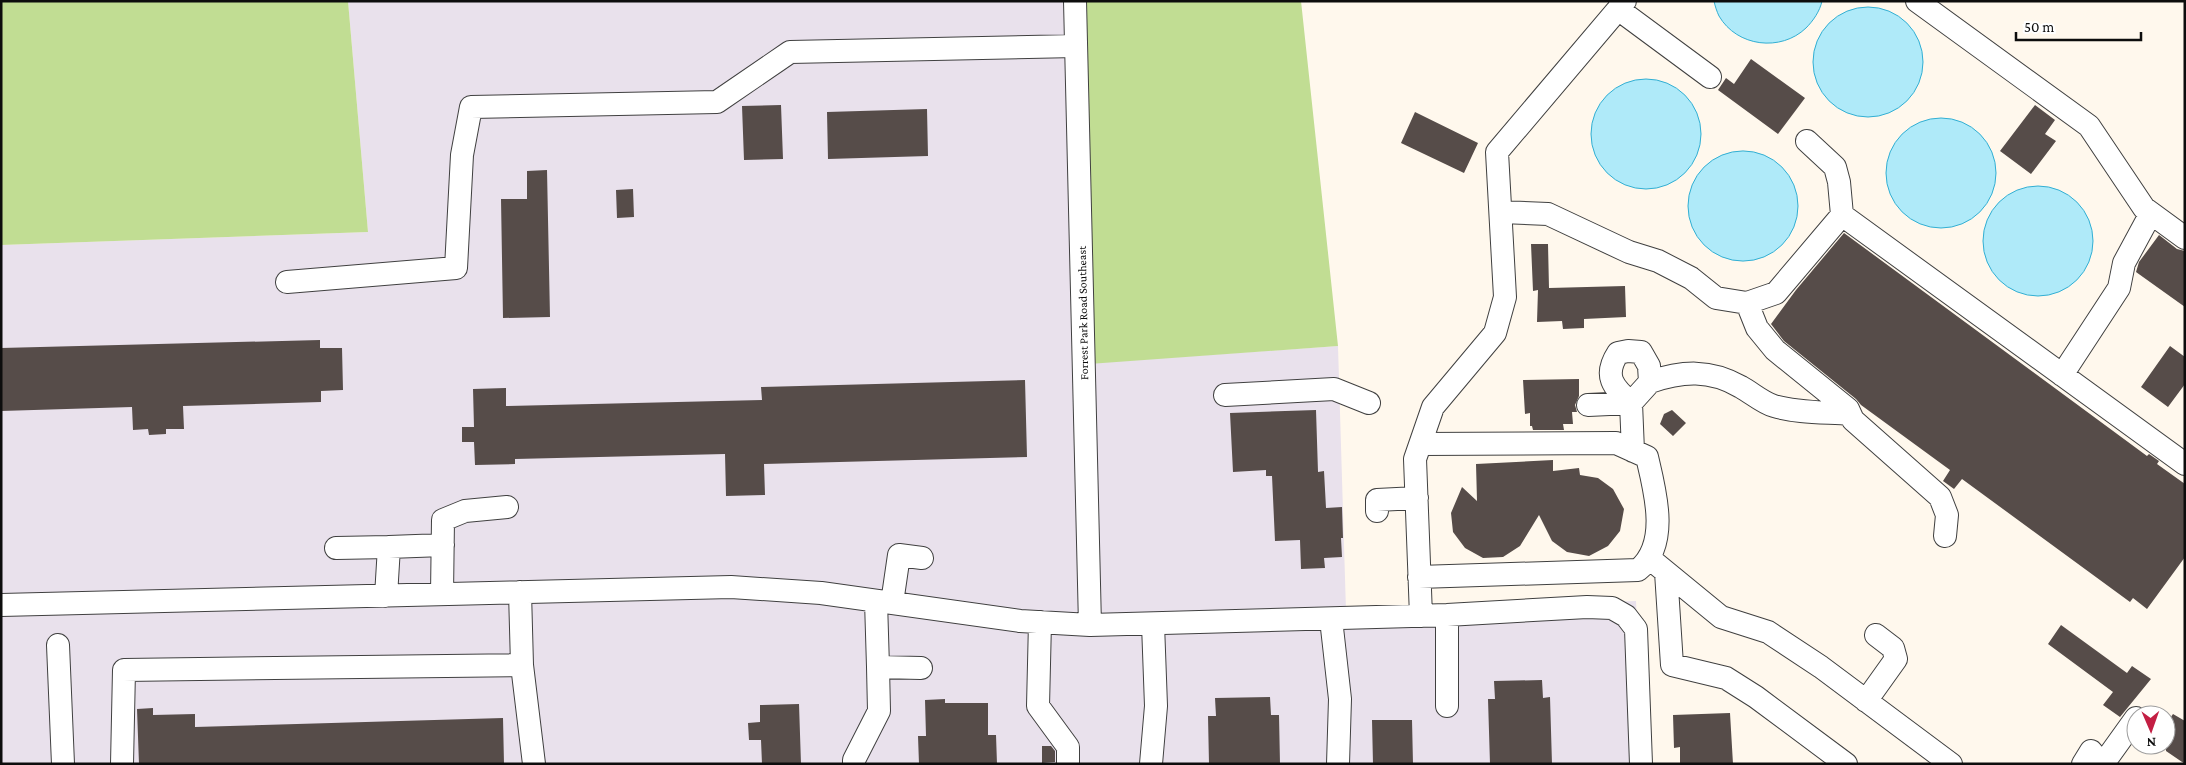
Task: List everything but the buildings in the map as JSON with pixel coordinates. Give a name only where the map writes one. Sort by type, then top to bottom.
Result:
[{"type":"street","name":"Forrest Park Road Southeast","points":[[1075,1],[1090,625]]},
{"type":"street","points":[[1917,1],[2088,126],[2144,208],[2185,238]]},
{"type":"street","points":[[1421,616],[1415,459],[1433,407],[1495,333],[1505,297],[1497,152],[1621,5],[1710,77]]},
{"type":"street","points":[[287,282],[456,268],[462,155],[471,107],[717,102],[790,52],[1076,46]]},
{"type":"street","points":[[1501,212],[1548,214],[1629,252],[1658,261],[1691,278],[1716,298],[1747,303],[1776,293],[1842,215],[1839,182],[1835,167],[1807,141]]},
{"type":"street","points":[[2062,375],[2119,288],[2124,263],[2150,213]]},
{"type":"street","points":[[1842,215],[2185,464]]},
{"type":"street","points":[[1747,303],[1757,328],[1775,350],[1848,409],[1853,420],[1940,497],[1947,516],[1944,536]]},
{"type":"street","points":[[1632,403],[1619,392],[1611,381],[1611,364],[1618,353],[1628,351],[1641,352],[1649,366],[1650,382]]},
{"type":"street","points":[[1633,451],[1632,403],[1650,382],[1667,376],[1689,372],[1707,374],[1738,386],[1773,406],[1809,412],[1850,414]]},
{"type":"street","points":[[1224,395],[1334,389],[1369,403]]},
{"type":"street","points":[[1588,405],[1632,403]]},
{"type":"street","points":[[1420,444],[1616,443],[1647,457],[1653,480],[1656,511],[1657,534],[1654,550],[1658,565],[1672,665],[1726,678],[1756,697],[1833,760]]},
{"type":"street","points":[[1377,498],[1417,498]]},
{"type":"street","points":[[442,594],[443,520],[464,511],[507,507]]},
{"type":"street","points":[[336,548],[443,545]]},
{"type":"street","points":[[386,596],[389,547]]},
{"type":"street","points":[[854,764],[854,760],[879,711],[878,667],[884,602],[899,555],[922,558]]},
{"type":"street","points":[[1419,577],[1638,570],[1658,565]]},
{"type":"street","points":[[1658,565],[1721,617],[1768,632],[1822,667],[1951,764]]},
{"type":"street","points":[[1,605],[731,587],[821,593],[1040,622],[1090,625],[1331,619],[1587,607],[1612,608],[1626,616],[1636,629],[1641,764]]},
{"type":"street","points":[[520,592],[522,665],[534,764]]},
{"type":"street","points":[[1447,615],[1447,706]]},
{"type":"street","points":[[1331,619],[1340,699],[1338,764]]},
{"type":"street","points":[[1040,622],[1038,706],[1068,747],[1068,764]]},
{"type":"street","points":[[1151,764],[1156,706],[1153,624]]},
{"type":"street","points":[[1866,701],[1896,659],[1893,648],[1876,635]]},
{"type":"street","points":[[58,645],[63,764]]},
{"type":"street","points":[[122,764],[124,670],[522,665]]},
{"type":"street","points":[[878,667],[921,668]]},
{"type":"street","points":[[2083,764],[2091,751],[2103,764],[2126,732]]},
{"type":"shaded area","points":[[348,1],[1081,1],[1075,364],[1338,346],[1346,611],[1636,601],[1643,764],[1,764],[1,245],[368,232]]},
{"type":"green space","points":[[1,1],[348,1],[368,232],[1,245]]},
{"type":"green space","points":[[1081,1],[1301,1],[1338,346],[1075,365]]},
{"type":"water","points":[[1714,1],[1822,1],[1816,16],[1796,36],[1784,41],[1760,43],[1748,40],[1727,26],[1719,16]]},
{"type":"water","points":[[1868,7],[1889,11],[1907,23],[1919,41],[1923,62],[1919,83],[1907,101],[1889,113],[1868,117],[1847,113],[1829,101],[1817,83],[1813,62],[1817,41],[1829,23],[1847,11]]},
{"type":"water","points":[[1646,79],[1657,80],[1667,84],[1685,95],[1696,113],[1700,123],[1700,145],[1696,155],[1685,173],[1667,184],[1657,188],[1646,189],[1635,188],[1625,184],[1607,173],[1596,155],[1592,145],[1591,134],[1592,123],[1596,113],[1607,95],[1625,84],[1635,80]]},
{"type":"water","points":[[1941,118],[1962,122],[1980,134],[1992,152],[1996,173],[1992,194],[1980,212],[1962,224],[1941,228],[1920,224],[1902,212],[1890,194],[1886,173],[1890,152],[1902,134],[1920,122]]},
{"type":"water","points":[[1743,151],[1764,155],[1782,167],[1794,185],[1798,206],[1794,227],[1782,245],[1764,257],[1743,261],[1722,257],[1704,245],[1692,227],[1688,206],[1692,185],[1704,167],[1722,155]]},
{"type":"water","points":[[2038,186],[2059,190],[2077,202],[2089,220],[2093,241],[2089,262],[2077,280],[2059,292],[2038,296],[2017,292],[1999,280],[1987,262],[1983,241],[1987,220],[1999,202],[2017,190]]}]
